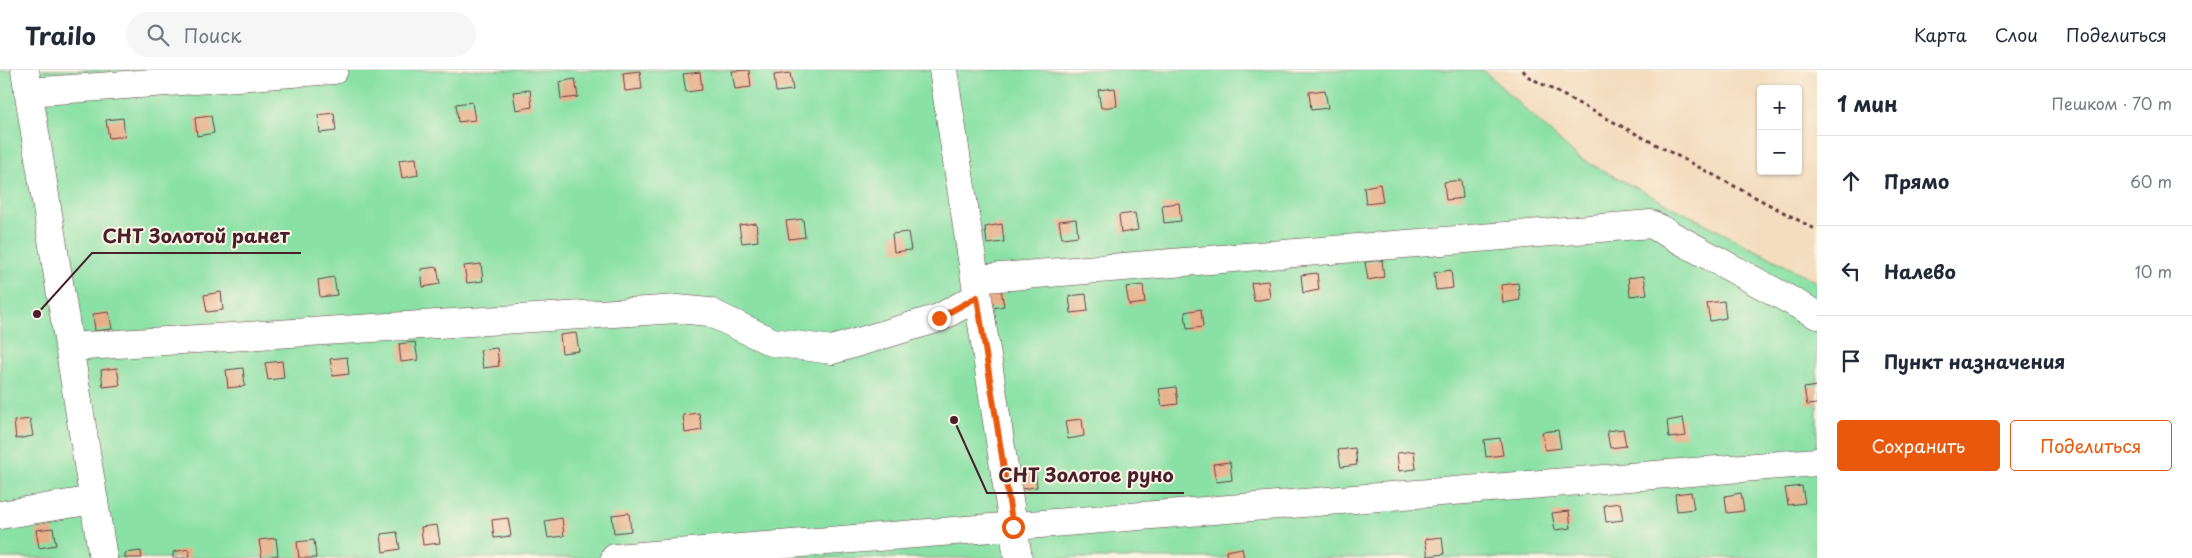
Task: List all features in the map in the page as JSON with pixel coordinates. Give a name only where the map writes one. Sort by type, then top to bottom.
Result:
[{"type":"street","points":[[103,558],[27,81],[334,70]]},
{"type":"street","points":[[943,70],[1018,558]]},
{"type":"street","points":[[69,347],[678,309],[709,312],[772,342],[832,350],[939,318],[976,288],[1652,224],[1817,315]]},
{"type":"street","points":[[615,558],[1817,462]]},
{"type":"street","points":[[0,515],[94,500]]},
{"type":"path","points":[[1523,70],[1527,76],[1817,230]]},
{"type":"green space","points":[[0,70],[1483,70],[1577,157],[1817,282],[1817,558],[0,558]]},
{"type":"building","points":[[749,70],[751,87],[735,89],[732,71]]},
{"type":"building","points":[[640,71],[642,89],[625,91],[623,73]]},
{"type":"building","points":[[700,72],[702,90],[686,92],[683,74]]},
{"type":"building","points":[[790,73],[793,90],[776,92],[774,75]]},
{"type":"building","points":[[575,79],[578,97],[561,99],[559,82]]},
{"type":"building","points":[[1115,88],[1117,106],[1101,108],[1098,90]]},
{"type":"building","points":[[530,90],[532,107],[516,110],[513,92]]},
{"type":"building","points":[[1325,90],[1328,108],[1311,110],[1309,92]]},
{"type":"building","points":[[472,102],[475,120],[458,122],[456,104]]},
{"type":"building","points":[[334,113],[336,131],[320,133],[318,115]]},
{"type":"building","points":[[211,116],[214,133],[197,136],[195,118]]},
{"type":"building","points":[[123,118],[125,136],[109,138],[106,120]]},
{"type":"building","points":[[416,158],[418,175],[402,178],[399,160]]},
{"type":"building","points":[[1461,180],[1463,198],[1446,200],[1444,182]]},
{"type":"building","points":[[1380,184],[1383,202],[1366,204],[1364,187]]},
{"type":"building","points":[[1179,203],[1181,221],[1164,223],[1162,205]]},
{"type":"building","points":[[1135,213],[1138,230],[1121,233],[1119,215]]},
{"type":"building","points":[[803,219],[805,237],[789,239],[786,221]]},
{"type":"building","points":[[1076,219],[1078,236],[1062,238],[1059,221]]},
{"type":"building","points":[[756,223],[758,241],[742,243],[739,225]]},
{"type":"building","points":[[1002,224],[1004,242],[987,244],[985,227]]},
{"type":"building","points":[[908,232],[911,250],[894,252],[892,234]]},
{"type":"building","points":[[1382,260],[1384,277],[1368,280],[1365,262]]},
{"type":"building","points":[[481,264],[483,281],[467,283],[464,266]]},
{"type":"building","points":[[437,267],[440,284],[423,287],[421,269]]},
{"type":"building","points":[[1451,270],[1453,288],[1436,290],[1434,273]]},
{"type":"building","points":[[1317,273],[1319,290],[1303,293],[1301,275]]},
{"type":"building","points":[[1644,276],[1647,294],[1630,296],[1628,278]]},
{"type":"building","points":[[334,277],[337,295],[320,297],[318,280]]},
{"type":"building","points":[[1268,281],[1270,298],[1254,301],[1251,283]]},
{"type":"building","points":[[1518,283],[1520,300],[1503,303],[1501,285]]},
{"type":"building","points":[[1143,285],[1145,303],[1129,305],[1126,287]]},
{"type":"building","points":[[1001,289],[1004,306],[987,309],[985,291]]},
{"type":"building","points":[[221,292],[223,310],[207,312],[204,295]]},
{"type":"building","points":[[1086,294],[1088,311],[1071,313],[1069,296]]},
{"type":"building","points":[[1724,301],[1726,318],[1710,321],[1707,303]]},
{"type":"building","points":[[1201,309],[1203,327],[1187,329],[1185,312]]},
{"type":"building","points":[[109,312],[112,329],[95,331],[93,314]]},
{"type":"building","points":[[576,333],[579,351],[562,353],[560,335]]},
{"type":"building","points":[[415,342],[418,360],[401,362],[399,344]]},
{"type":"building","points":[[497,348],[499,366],[483,368],[480,350]]},
{"type":"building","points":[[347,357],[349,374],[333,376],[330,359]]},
{"type":"building","points":[[282,361],[284,378],[268,380],[265,363]]},
{"type":"building","points":[[117,368],[120,385],[103,387],[101,370]]},
{"type":"building","points":[[243,368],[245,386],[228,388],[226,370]]},
{"type":"building","points":[[1817,386],[1817,404],[1807,405],[1804,388]]},
{"type":"building","points":[[1176,387],[1178,404],[1162,406],[1159,389]]},
{"type":"building","points":[[699,413],[702,430],[685,433],[683,415]]},
{"type":"building","points":[[1683,418],[1686,436],[1669,438],[1667,421]]},
{"type":"building","points":[[30,419],[33,436],[16,439],[14,421]]},
{"type":"building","points":[[1082,419],[1084,436],[1068,439],[1065,421]]},
{"type":"building","points":[[1623,429],[1626,446],[1610,448],[1607,431]]},
{"type":"building","points":[[1558,430],[1561,448],[1545,450],[1542,432]]},
{"type":"building","points":[[1500,438],[1503,455],[1486,457],[1484,440]]},
{"type":"building","points":[[1355,448],[1357,465],[1341,467],[1338,450]]},
{"type":"building","points":[[1414,451],[1416,469],[1399,471],[1397,453]]},
{"type":"building","points":[[1230,462],[1232,480],[1216,482],[1213,464]]},
{"type":"building","points":[[1035,469],[1037,487],[1021,489],[1018,471]]},
{"type":"building","points":[[1802,486],[1805,503],[1788,505],[1785,488]]},
{"type":"building","points":[[1691,492],[1694,509],[1677,511],[1675,494]]},
{"type":"building","points":[[1741,493],[1744,511],[1727,513],[1725,496]]},
{"type":"building","points":[[1620,503],[1623,520],[1606,522],[1604,505]]},
{"type":"building","points":[[1569,511],[1571,528],[1555,530],[1552,513]]},
{"type":"building","points":[[629,513],[631,531],[614,533],[612,515]]},
{"type":"building","points":[[508,518],[511,536],[494,538],[492,520]]},
{"type":"building","points":[[562,518],[564,536],[548,538],[545,521]]},
{"type":"building","points":[[437,525],[440,543],[423,545],[421,527]]},
{"type":"building","points":[[53,528],[56,545],[39,548],[36,530]]},
{"type":"building","points":[[397,532],[400,549],[383,552],[381,534]]},
{"type":"building","points":[[1442,537],[1444,554],[1428,556],[1425,539]]},
{"type":"building","points":[[276,538],[278,555],[262,558],[259,540]]},
{"type":"building","points":[[314,540],[316,558],[299,558],[297,542]]},
{"type":"building","points":[[1242,548],[1244,558],[1227,558],[1226,551]]},
{"type":"building","points":[[189,549],[190,558],[173,558],[173,552]]},
{"type":"building","points":[[141,551],[142,558],[125,558],[125,553]]},
{"type":"place","name":"СНТ Золотой ранет","points":[[37,314]]},
{"type":"place","name":"СНТ Золотое руно","points":[[954,420]]},
{"type":"route","points":[[939,318],[977,297],[1013,527]]}]
